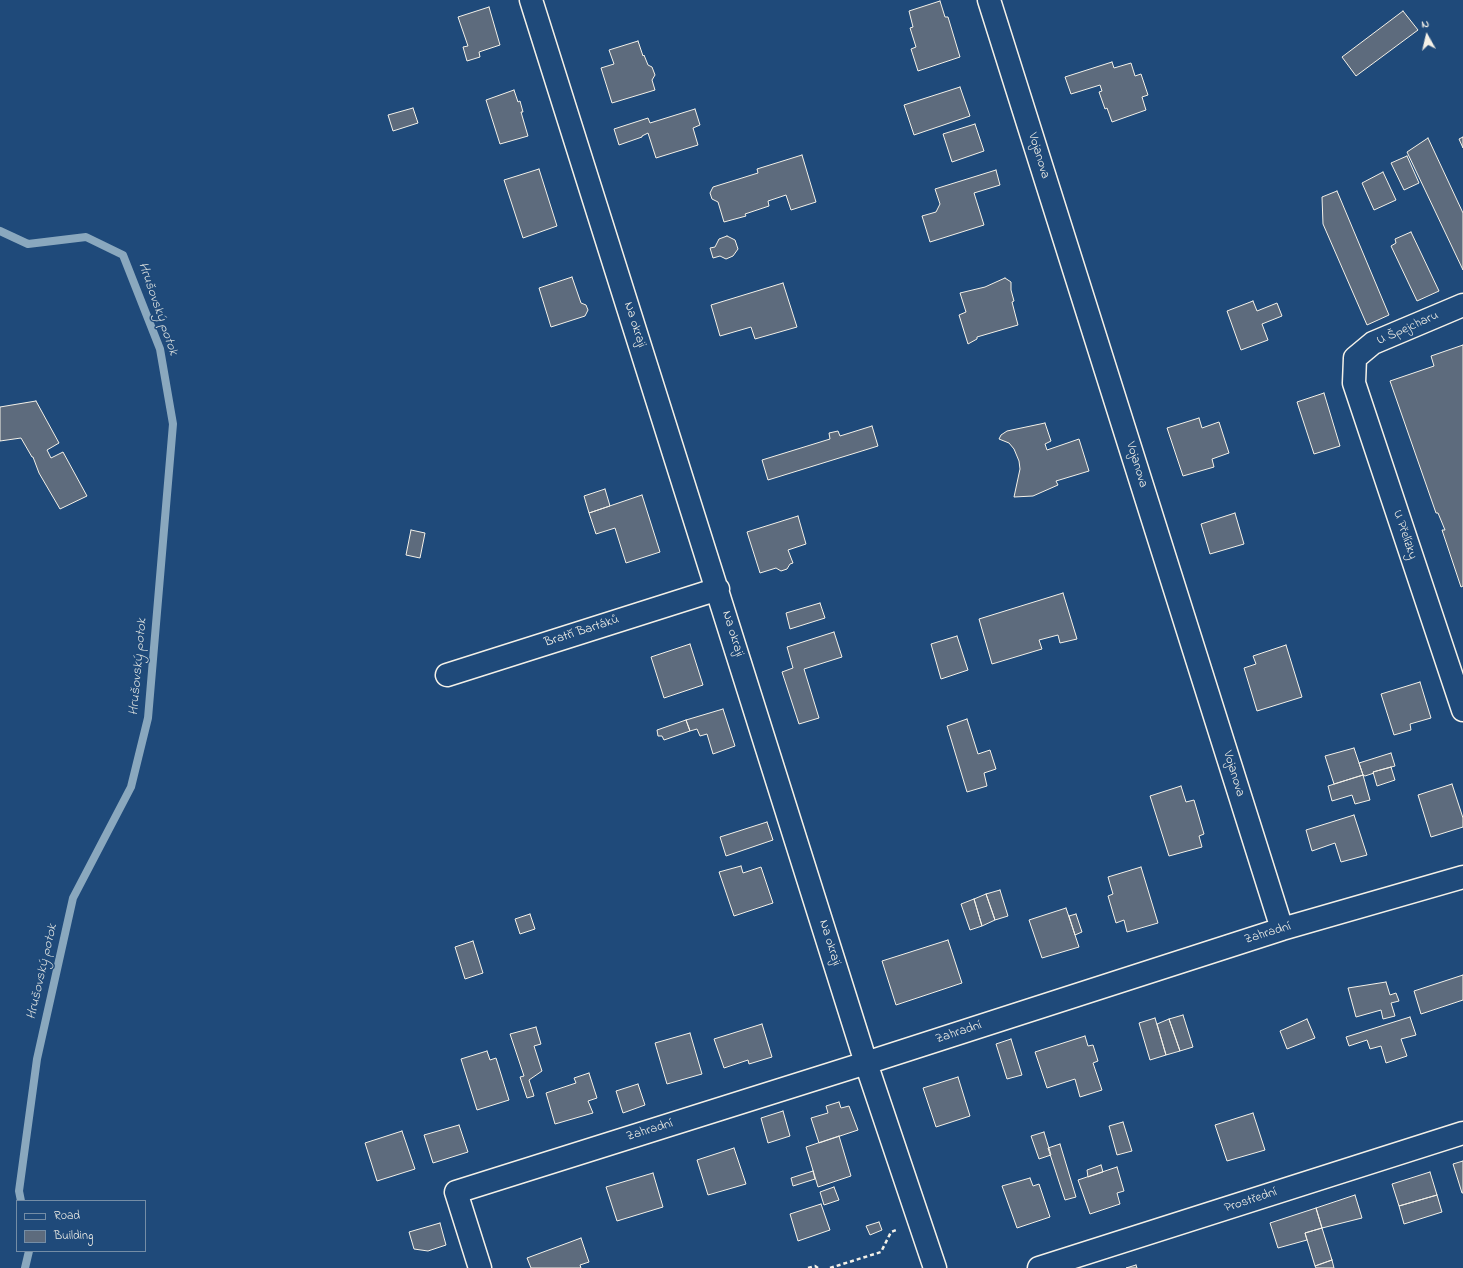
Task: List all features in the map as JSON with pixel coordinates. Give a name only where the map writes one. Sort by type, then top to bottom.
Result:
[{"type":"street","name":"Na okraji","points":[[531,0],[718,589],[866,1063],[935,1268]]},
{"type":"street","name":"Vojanova","points":[[989,0],[1282,929]]},
{"type":"street","name":"U Špejcharu","points":[[1355,358],[1373,343],[1463,305]]},
{"type":"street","name":"U Přelízky","points":[[1355,358],[1354,384],[1463,710]]},
{"type":"street","name":"Bratří Bartáků","points":[[447,675],[718,589]]},
{"type":"street","name":"Zahradní","points":[[480,1268],[456,1192],[866,1063],[1282,929],[1463,877]]},
{"type":"street","name":"Prostřední","points":[[1039,1268],[1463,1133]]},
{"type":"path","points":[[830,1268],[881,1252],[891,1232],[920,1223]]},
{"type":"path","points":[[808,1268],[816,1267]]},
{"type":"building","points":[[940,1],[945,17],[948,17],[960,57],[918,71],[911,49],[916,47],[910,28],[913,27],[909,11]]},
{"type":"building","points":[[489,7],[500,45],[479,52],[480,57],[467,61],[463,47],[468,46],[458,17]]},
{"type":"building","points":[[1403,11],[1418,30],[1356,76],[1342,57]]},
{"type":"building","points":[[638,41],[643,56],[644,55],[648,65],[652,67],[655,75],[652,80],[655,90],[612,103],[601,68],[614,64],[609,50]]},
{"type":"building","points":[[1112,62],[1114,68],[1131,63],[1135,76],[1141,74],[1148,95],[1142,97],[1146,110],[1112,122],[1107,108],[1105,109],[1099,92],[1102,91],[1100,85],[1071,94],[1065,77]]},
{"type":"building","points":[[960,87],[970,116],[914,135],[904,105]]},
{"type":"building","points":[[514,90],[518,102],[520,101],[523,112],[521,112],[528,136],[500,144],[486,100]]},
{"type":"building","points":[[413,108],[418,123],[393,131],[388,115]]},
{"type":"building","points":[[695,109],[700,125],[693,128],[698,145],[656,158],[648,133],[642,137],[619,145],[614,129],[648,118],[650,123]]},
{"type":"building","points":[[975,124],[984,151],[952,162],[943,134]]},
{"type":"building","points":[[1463,137],[1463,148],[1459,139]]},
{"type":"building","points":[[1428,138],[1463,213],[1463,270],[1407,152]]},
{"type":"building","points":[[802,155],[816,202],[791,210],[786,195],[768,201],[769,206],[745,214],[746,216],[724,222],[718,202],[712,199],[710,193],[713,187],[758,173],[757,169]]},
{"type":"building","points":[[1407,156],[1419,183],[1404,190],[1391,163]]},
{"type":"building","points":[[539,169],[557,226],[523,238],[504,180]]},
{"type":"building","points":[[996,170],[1000,185],[974,193],[984,225],[930,242],[922,216],[936,212],[940,204],[935,189]]},
{"type":"building","points":[[1383,172],[1396,200],[1374,210],[1362,183]]},
{"type":"building","points":[[1337,191],[1389,315],[1367,325],[1323,224],[1322,197]]},
{"type":"building","points":[[1411,232],[1439,291],[1417,301],[1391,246],[1396,243],[1395,239]]},
{"type":"building","points":[[727,236],[735,240],[738,249],[733,256],[726,259],[720,256],[713,258],[710,248],[715,247],[719,239]]},
{"type":"building","points":[[572,277],[581,303],[586,305],[588,310],[585,316],[551,327],[539,288]]},
{"type":"building","points":[[1005,278],[1011,282],[1011,290],[1014,301],[1012,302],[1018,325],[977,337],[977,339],[968,344],[959,315],[966,312],[960,293],[985,287]]},
{"type":"building","points":[[783,283],[797,327],[755,339],[751,327],[720,336],[711,305]]},
{"type":"building","points":[[1253,301],[1257,311],[1277,303],[1282,316],[1262,324],[1268,340],[1241,350],[1227,311]]},
{"type":"building","points":[[1463,345],[1463,586],[1461,587],[1442,530],[1445,530],[1438,513],[1436,513],[1390,381],[1434,366],[1431,356]]},
{"type":"building","points":[[1324,393],[1340,446],[1314,454],[1297,402]]},
{"type":"building","points":[[36,401],[59,443],[47,450],[51,458],[63,452],[87,496],[60,509],[39,473],[33,457],[21,438],[0,441],[0,407]]},
{"type":"building","points":[[1199,418],[1202,428],[1219,422],[1229,453],[1212,459],[1214,467],[1183,476],[1167,428]]},
{"type":"building","points":[[1045,423],[1051,441],[1045,444],[1047,450],[1079,439],[1089,471],[1056,481],[1058,485],[1033,496],[1014,497],[1020,469],[1019,461],[1014,449],[1009,443],[999,439],[1001,435],[1007,431]]},
{"type":"building","points":[[872,426],[878,446],[768,480],[762,460],[830,439],[829,433],[838,431],[840,436]]},
{"type":"building","points":[[605,489],[610,506],[589,513],[584,496]]},
{"type":"building","points":[[642,495],[660,552],[626,563],[615,528],[596,534],[589,513]]},
{"type":"building","points":[[1235,513],[1244,544],[1210,554],[1201,524]]},
{"type":"building","points":[[798,516],[806,544],[788,550],[793,563],[790,564],[787,569],[781,571],[776,568],[760,573],[747,532]]},
{"type":"building","points":[[411,530],[425,533],[420,558],[406,555]]},
{"type":"building","points":[[1063,593],[1077,639],[1060,643],[1058,635],[1039,640],[1042,649],[992,664],[979,619]]},
{"type":"building","points":[[820,603],[825,618],[790,629],[786,613]]},
{"type":"building","points":[[834,632],[842,657],[804,669],[819,718],[799,724],[782,672],[793,668],[787,647]]},
{"type":"building","points":[[957,636],[968,670],[941,679],[931,644]]},
{"type":"building","points":[[690,644],[703,685],[664,698],[651,657]]},
{"type":"building","points":[[1286,645],[1302,697],[1257,711],[1244,668],[1256,664],[1253,656]]},
{"type":"building","points":[[1420,682],[1431,718],[1410,724],[1411,730],[1394,735],[1381,694]]},
{"type":"building","points":[[723,709],[735,746],[713,754],[707,734],[700,736],[697,729],[690,731],[686,720]]},
{"type":"building","points":[[967,719],[978,754],[990,750],[996,769],[984,773],[987,786],[967,792],[947,726]]},
{"type":"building","points":[[686,720],[690,731],[664,740],[662,736],[658,736],[657,730]]},
{"type":"building","points":[[1354,748],[1363,775],[1334,784],[1325,756]]},
{"type":"building","points":[[1391,753],[1395,766],[1373,772],[1374,773],[1365,776],[1363,775],[1359,763]]},
{"type":"building","points":[[1391,767],[1395,780],[1377,786],[1373,772]]},
{"type":"building","points":[[1363,775],[1370,800],[1355,804],[1352,795],[1332,801],[1328,786]]},
{"type":"building","points":[[1452,784],[1463,818],[1463,827],[1431,837],[1418,795]]},
{"type":"building","points":[[1181,786],[1186,802],[1194,800],[1204,834],[1199,836],[1202,847],[1169,856],[1150,796]]},
{"type":"building","points":[[1354,815],[1367,855],[1341,862],[1335,843],[1312,851],[1306,830]]},
{"type":"building","points":[[767,822],[773,840],[726,856],[720,837]]},
{"type":"building","points":[[741,866],[743,873],[761,867],[773,903],[734,916],[719,872]]},
{"type":"building","points":[[1141,867],[1158,923],[1127,932],[1124,920],[1116,923],[1108,896],[1113,894],[1108,877]]},
{"type":"building","points":[[1000,890],[1008,916],[995,920],[986,894]]},
{"type":"building","points":[[986,894],[995,920],[982,926],[974,899]]},
{"type":"building","points":[[974,899],[982,926],[970,930],[961,904]]},
{"type":"building","points":[[1066,908],[1079,947],[1042,958],[1029,920]]},
{"type":"building","points":[[530,914],[535,929],[520,934],[515,919]]},
{"type":"building","points":[[1076,914],[1082,932],[1075,935],[1069,916]]},
{"type":"building","points":[[948,940],[962,983],[896,1005],[882,961]]},
{"type":"building","points":[[473,941],[483,973],[465,979],[455,947]]},
{"type":"building","points":[[1463,975],[1463,1000],[1421,1014],[1414,991]]},
{"type":"building","points":[[1386,982],[1390,995],[1396,993],[1399,1001],[1391,1003],[1395,1016],[1383,1019],[1381,1010],[1356,1017],[1348,988]]},
{"type":"building","points":[[1183,1015],[1193,1047],[1180,1051],[1169,1019]]},
{"type":"building","points":[[1410,1017],[1416,1035],[1401,1039],[1407,1056],[1386,1063],[1381,1046],[1370,1049],[1367,1040],[1349,1046],[1346,1037]]},
{"type":"building","points":[[1155,1018],[1166,1055],[1150,1060],[1139,1023]]},
{"type":"building","points":[[1169,1019],[1180,1051],[1166,1055],[1157,1024]]},
{"type":"building","points":[[1307,1019],[1315,1038],[1287,1049],[1280,1031]]},
{"type":"building","points":[[762,1024],[772,1057],[749,1064],[748,1060],[724,1068],[714,1039]]},
{"type":"building","points":[[536,1027],[541,1044],[534,1046],[542,1071],[529,1080],[534,1096],[527,1098],[520,1077],[524,1076],[510,1034]]},
{"type":"building","points":[[690,1033],[702,1074],[667,1084],[655,1043]]},
{"type":"building","points":[[1085,1036],[1088,1046],[1093,1045],[1098,1061],[1093,1063],[1102,1090],[1080,1097],[1075,1079],[1047,1088],[1035,1052]]},
{"type":"building","points":[[1011,1039],[1022,1075],[1007,1079],[996,1044]]},
{"type":"building","points":[[487,1051],[490,1060],[496,1058],[509,1100],[477,1110],[461,1059]]},
{"type":"building","points":[[589,1073],[597,1098],[588,1101],[593,1113],[555,1124],[546,1093],[576,1083],[574,1078]]},
{"type":"building","points":[[958,1077],[970,1116],[936,1127],[923,1088]]},
{"type":"building","points":[[638,1084],[645,1105],[623,1113],[616,1091]]},
{"type":"building","points":[[839,1102],[841,1108],[849,1106],[858,1130],[819,1143],[811,1118],[828,1113],[826,1106]]},
{"type":"building","points":[[783,1111],[790,1136],[768,1143],[761,1118]]},
{"type":"building","points":[[1253,1113],[1265,1150],[1227,1161],[1215,1125]]},
{"type":"building","points":[[1123,1122],[1132,1151],[1117,1155],[1109,1126]]},
{"type":"building","points":[[459,1125],[468,1152],[433,1163],[424,1135]]},
{"type":"building","points":[[402,1131],[415,1169],[377,1181],[365,1143]]},
{"type":"building","points":[[1044,1132],[1051,1155],[1039,1159],[1031,1136]]},
{"type":"building","points":[[839,1136],[851,1176],[818,1187],[806,1147]]},
{"type":"building","points":[[1060,1144],[1076,1197],[1065,1200],[1048,1148]]},
{"type":"building","points":[[734,1148],[746,1184],[708,1195],[697,1160]]},
{"type":"building","points":[[1463,1161],[1463,1193],[1462,1193],[1453,1164]]},
{"type":"building","points":[[1101,1165],[1103,1172],[1088,1177],[1087,1170]]},
{"type":"building","points":[[1117,1167],[1124,1191],[1117,1193],[1120,1204],[1090,1214],[1078,1180]]},
{"type":"building","points":[[813,1171],[815,1179],[793,1186],[791,1178]]},
{"type":"building","points":[[1430,1172],[1437,1195],[1399,1206],[1392,1184]]},
{"type":"building","points":[[653,1173],[663,1207],[617,1221],[606,1187]]},
{"type":"building","points":[[1030,1178],[1033,1186],[1039,1184],[1050,1217],[1017,1228],[1002,1186]]},
{"type":"building","points":[[834,1187],[839,1200],[824,1205],[820,1192]]},
{"type":"building","points":[[1355,1195],[1362,1218],[1322,1228],[1316,1208]]},
{"type":"building","points":[[1437,1195],[1442,1212],[1404,1224],[1399,1206]]},
{"type":"building","points":[[821,1204],[830,1230],[798,1241],[790,1214]]},
{"type":"building","points":[[1316,1208],[1322,1228],[1305,1233],[1307,1240],[1278,1248],[1270,1223]]},
{"type":"building","points":[[879,1222],[882,1230],[870,1235],[866,1226]]},
{"type":"building","points":[[440,1223],[446,1245],[428,1251],[414,1249],[409,1232]]},
{"type":"building","points":[[1322,1228],[1332,1260],[1315,1266],[1305,1233]]},
{"type":"building","points":[[581,1238],[589,1262],[580,1265],[581,1268],[531,1268],[527,1258]]},
{"type":"building","points":[[1332,1260],[1334,1268],[1316,1268],[1315,1266]]},
{"type":"building","points":[[1136,1265],[1137,1268],[1126,1268]]},
{"type":"waterway","name":"Hrušovský potok","points":[[0,231],[28,244],[86,237],[123,255],[160,349],[173,424],[148,718],[131,787],[73,898],[37,1059],[19,1191],[21,1200]]},
{"type":"waterway","name":"Hrušovský potok","points":[[25,1268],[29,1252]]}]
